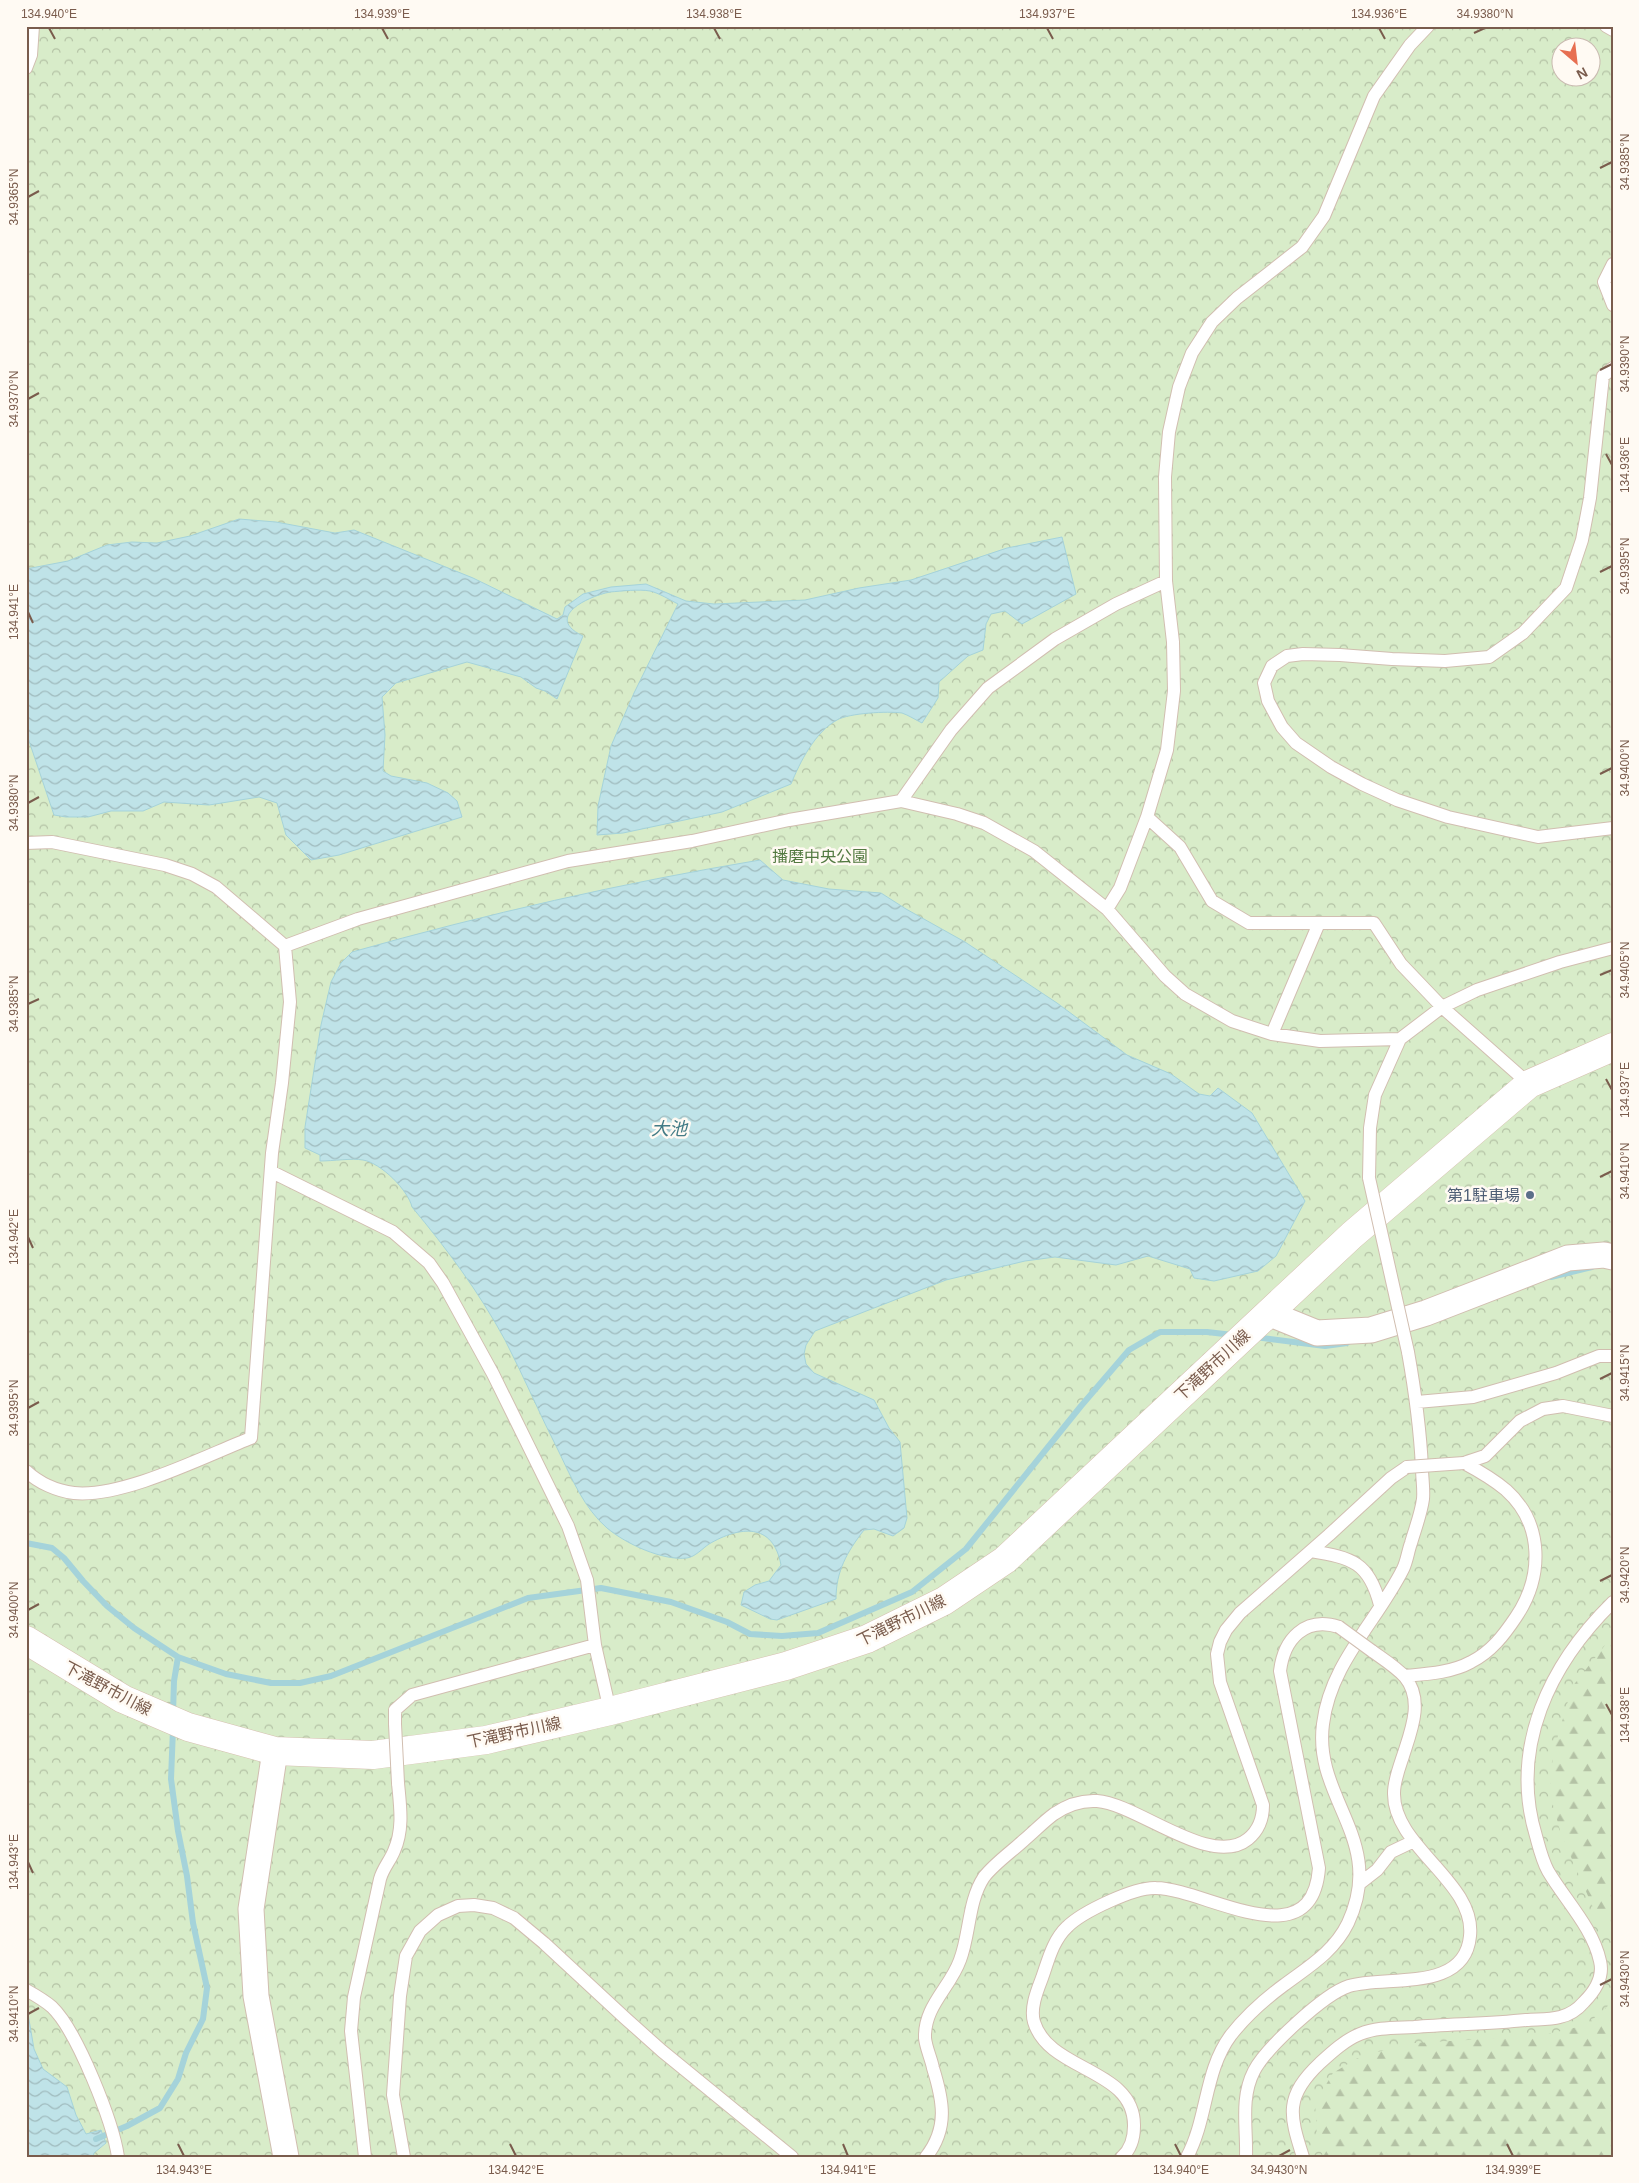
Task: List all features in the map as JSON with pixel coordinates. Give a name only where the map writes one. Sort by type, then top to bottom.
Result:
[{"type":"main road","name":"下滝野市川線","points":[[26,1640],[123,1699],[188,1728],[275,1751],[373,1755],[486,1740],[610,1712],[786,1666],[867,1639],[944,1601],[1005,1560],[1352,1234],[1529,1084],[1613,1047]]},
{"type":"street","points":[[1268,1313],[1317,1333],[1371,1330],[1426,1313],[1568,1258],[1604,1255],[1613,1257]]},
{"type":"street","points":[[275,1751],[250,1909],[256,1996],[286,2157]]},
{"type":"lane","points":[[26,68],[31,55],[33,26]]},
{"type":"lane","points":[[1107,909],[1120,888],[1147,817],[1167,750],[1174,691],[1173,642],[1166,581],[1164,477],[1169,432],[1179,387],[1192,353],[1218,316],[1237,298],[1302,247],[1324,216],[1374,96],[1410,45],[1428,26]]},
{"type":"lane","points":[[1606,26],[1613,30]]},
{"type":"lane","points":[[1613,264],[1604,282],[1613,305]]},
{"type":"lane","points":[[1613,368],[1604,376],[1590,498],[1582,540],[1566,588],[1522,633],[1489,657],[1444,661],[1340,655],[1303,654],[1287,656],[1272,666],[1264,684],[1268,701],[1282,727],[1296,743],[1331,767],[1397,800],[1448,817],[1538,837],[1613,828]]},
{"type":"lane","points":[[901,801],[951,730],[988,688],[1055,639],[1116,604],[1166,581]]},
{"type":"lane","points":[[285,946],[358,919],[568,862],[692,841],[789,820],[901,801],[957,814],[984,823],[1034,851],[1107,909],[1148,958],[1186,994],[1232,1021],[1272,1034],[1320,1041],[1400,1039]]},
{"type":"lane","points":[[1147,817],[1180,847],[1212,901],[1249,923],[1374,924],[1401,964],[1442,1007],[1529,1084]]},
{"type":"lane","points":[[26,843],[52,842],[165,864],[192,874],[216,887],[285,946],[290,1002],[282,1082],[272,1153],[251,1438],[158,1476],[110,1491],[75,1493],[59,1490],[38,1481],[26,1471]]},
{"type":"lane","points":[[1272,1034],[1319,923]]},
{"type":"lane","points":[[1187,2157],[1202,2119],[1213,2068],[1230,2036],[1264,2002],[1326,1953],[1348,1924],[1360,1884],[1361,1870],[1356,1846],[1325,1766],[1321,1745],[1326,1706],[1337,1678],[1352,1649],[1403,1568],[1423,1499],[1420,1424],[1417,1402],[1408,1352],[1369,1178],[1370,1128],[1376,1096],[1400,1039],[1442,1007],[1477,990],[1560,962],[1613,948]]},
{"type":"lane","points":[[272,1172],[393,1232],[423,1257],[457,1306],[493,1374],[568,1526],[587,1580],[595,1645],[610,1712]]},
{"type":"lane","points":[[1417,1402],[1473,1397],[1556,1373],[1599,1356],[1613,1356]]},
{"type":"lane","points":[[926,2157],[941,2130],[943,2111],[940,2092],[925,2039],[928,2016],[959,1962],[967,1939],[978,1887],[986,1875],[1046,1820],[1061,1809],[1083,1801],[1098,1801],[1115,1806],[1219,1848],[1235,1846],[1244,1842],[1257,1829],[1263,1814],[1263,1805],[1220,1682],[1217,1654],[1226,1630],[1240,1613],[1391,1478],[1407,1467],[1464,1463],[1485,1456],[1520,1421],[1543,1409],[1563,1406],[1613,1416]]},
{"type":"lane","points":[[1404,1676],[1449,1670],[1469,1663],[1486,1653],[1502,1638],[1522,1609],[1536,1574],[1537,1555],[1534,1534],[1525,1515],[1506,1490],[1464,1463]]},
{"type":"lane","points":[[1311,1551],[1340,1556],[1354,1562],[1375,1585],[1380,1605]]},
{"type":"lane","points":[[1303,2157],[1292,2118],[1292,2104],[1305,2077],[1348,2040],[1378,2029],[1560,2017],[1574,2012],[1593,1993],[1599,1981],[1600,1961],[1580,1919],[1547,1870],[1528,1808],[1527,1778],[1530,1748],[1537,1718],[1545,1696],[1575,1648],[1613,1602]]},
{"type":"lane","points":[[1122,2157],[1134,2138],[1134,2120],[1131,2108],[1124,2095],[1112,2085],[1058,2053],[1044,2040],[1033,2020],[1036,1996],[1050,1955],[1057,1940],[1067,1927],[1117,1898],[1142,1888],[1174,1890],[1254,1914],[1281,1916],[1302,1909],[1314,1892],[1319,1868],[1280,1671],[1282,1656],[1290,1640],[1300,1631],[1312,1625],[1328,1624],[1339,1627],[1404,1676],[1414,1693],[1415,1714],[1397,1774],[1394,1793],[1396,1809],[1401,1824],[1465,1908],[1470,1927],[1470,1937],[1465,1952],[1455,1966],[1439,1975],[1348,1986],[1331,1994],[1268,2051],[1253,2072],[1245,2101],[1246,2157]]},
{"type":"lane","points":[[365,2157],[351,2031],[354,1997],[380,1879],[383,1868],[394,1851],[399,1835],[401,1815],[395,1710],[402,1701],[412,1695],[595,1645]]},
{"type":"lane","points":[[1360,1884],[1377,1870],[1392,1852],[1414,1841]]},
{"type":"lane","points":[[404,2157],[393,2095],[400,1996],[406,1956],[420,1931],[438,1915],[458,1906],[474,1905],[493,1908],[514,1918],[640,2031],[792,2157]]},
{"type":"lane","points":[[26,1990],[53,2008],[73,2038],[104,2106],[116,2140],[118,2157]]},
{"type":"green space","name":"播磨中央公園","points":[[26,26],[1613,26],[1613,1635],[1572,1687],[1553,1753],[1550,1794],[1561,1834],[1595,1912],[1608,1929],[1613,1940],[1613,1996],[1607,2007],[1586,2025],[1540,2036],[1415,2043],[1361,2056],[1333,2073],[1315,2103],[1317,2135],[1323,2157],[26,2157]]},
{"type":"green space","points":[[1613,1287],[1613,2157],[1260,2157]]},
{"type":"water","points":[[239,519],[276,522],[335,533],[354,530],[473,578],[557,619],[563,615],[565,607],[583,594],[611,587],[646,584],[686,601],[714,604],[805,600],[859,588],[911,580],[1007,548],[1062,537],[1076,594],[1022,624],[1005,611],[991,614],[986,624],[983,650],[968,656],[939,682],[938,698],[922,723],[896,712],[859,714],[837,720],[822,732],[809,748],[791,784],[722,812],[623,833],[597,835],[598,806],[611,746],[634,693],[678,604],[653,592],[636,590],[601,594],[574,608],[568,615],[567,622],[572,629],[583,636],[557,699],[545,691],[536,688],[521,677],[467,662],[396,683],[382,697],[385,735],[383,771],[391,776],[427,783],[448,793],[457,801],[462,817],[339,855],[311,860],[286,835],[277,803],[259,797],[209,805],[164,802],[143,811],[111,811],[88,817],[54,815],[26,732],[26,569],[68,561],[107,545],[132,542],[157,543],[190,536]]},
{"type":"water","name":"大池","points":[[760,860],[783,880],[829,889],[881,893],[965,942],[1057,1003],[1127,1055],[1171,1074],[1199,1094],[1210,1096],[1218,1088],[1252,1113],[1305,1201],[1276,1256],[1258,1271],[1214,1281],[1194,1278],[1190,1269],[1148,1256],[1116,1265],[1055,1257],[1025,1261],[946,1280],[815,1331],[806,1345],[804,1354],[806,1364],[814,1373],[874,1400],[889,1428],[900,1442],[907,1518],[904,1528],[893,1536],[874,1529],[864,1530],[852,1546],[840,1571],[836,1599],[777,1620],[770,1619],[741,1605],[744,1592],[755,1585],[769,1581],[781,1565],[777,1551],[771,1541],[763,1535],[743,1531],[709,1544],[693,1556],[677,1558],[656,1554],[634,1545],[615,1534],[599,1520],[585,1502],[574,1483],[495,1322],[462,1271],[412,1207],[399,1185],[378,1166],[370,1162],[353,1159],[320,1161],[320,1155],[305,1148],[305,1127],[321,1025],[331,982],[341,963],[352,952],[554,900]]},
{"type":"water","points":[[26,2002],[34,2049],[43,2069],[67,2087],[76,2115],[86,2134],[101,2130],[106,2143],[94,2153],[93,2157],[26,2157]]},
{"type":"waterway","points":[[1551,1277],[1592,1267]]},
{"type":"waterway","points":[[26,1543],[52,1548],[64,1558],[107,1606],[134,1628],[178,1657],[226,1674],[271,1683],[300,1683],[331,1676],[528,1598],[601,1588],[671,1602],[727,1622],[750,1634],[782,1636],[818,1633],[912,1592],[966,1549],[1081,1406],[1129,1350],[1160,1332],[1207,1332],[1233,1335]]},
{"type":"waterway","points":[[1255,1337],[1325,1346],[1347,1343]]},
{"type":"waterway","points":[[173,1714],[174,1681],[178,1657]]},
{"type":"waterway","points":[[96,2139],[127,2126],[160,2108],[178,2079],[186,2053],[203,2019],[207,1988],[193,1923],[171,1779],[173,1729]]},
{"type":"place","name":"第1駐車場","points":[[1530,1195]]}]
